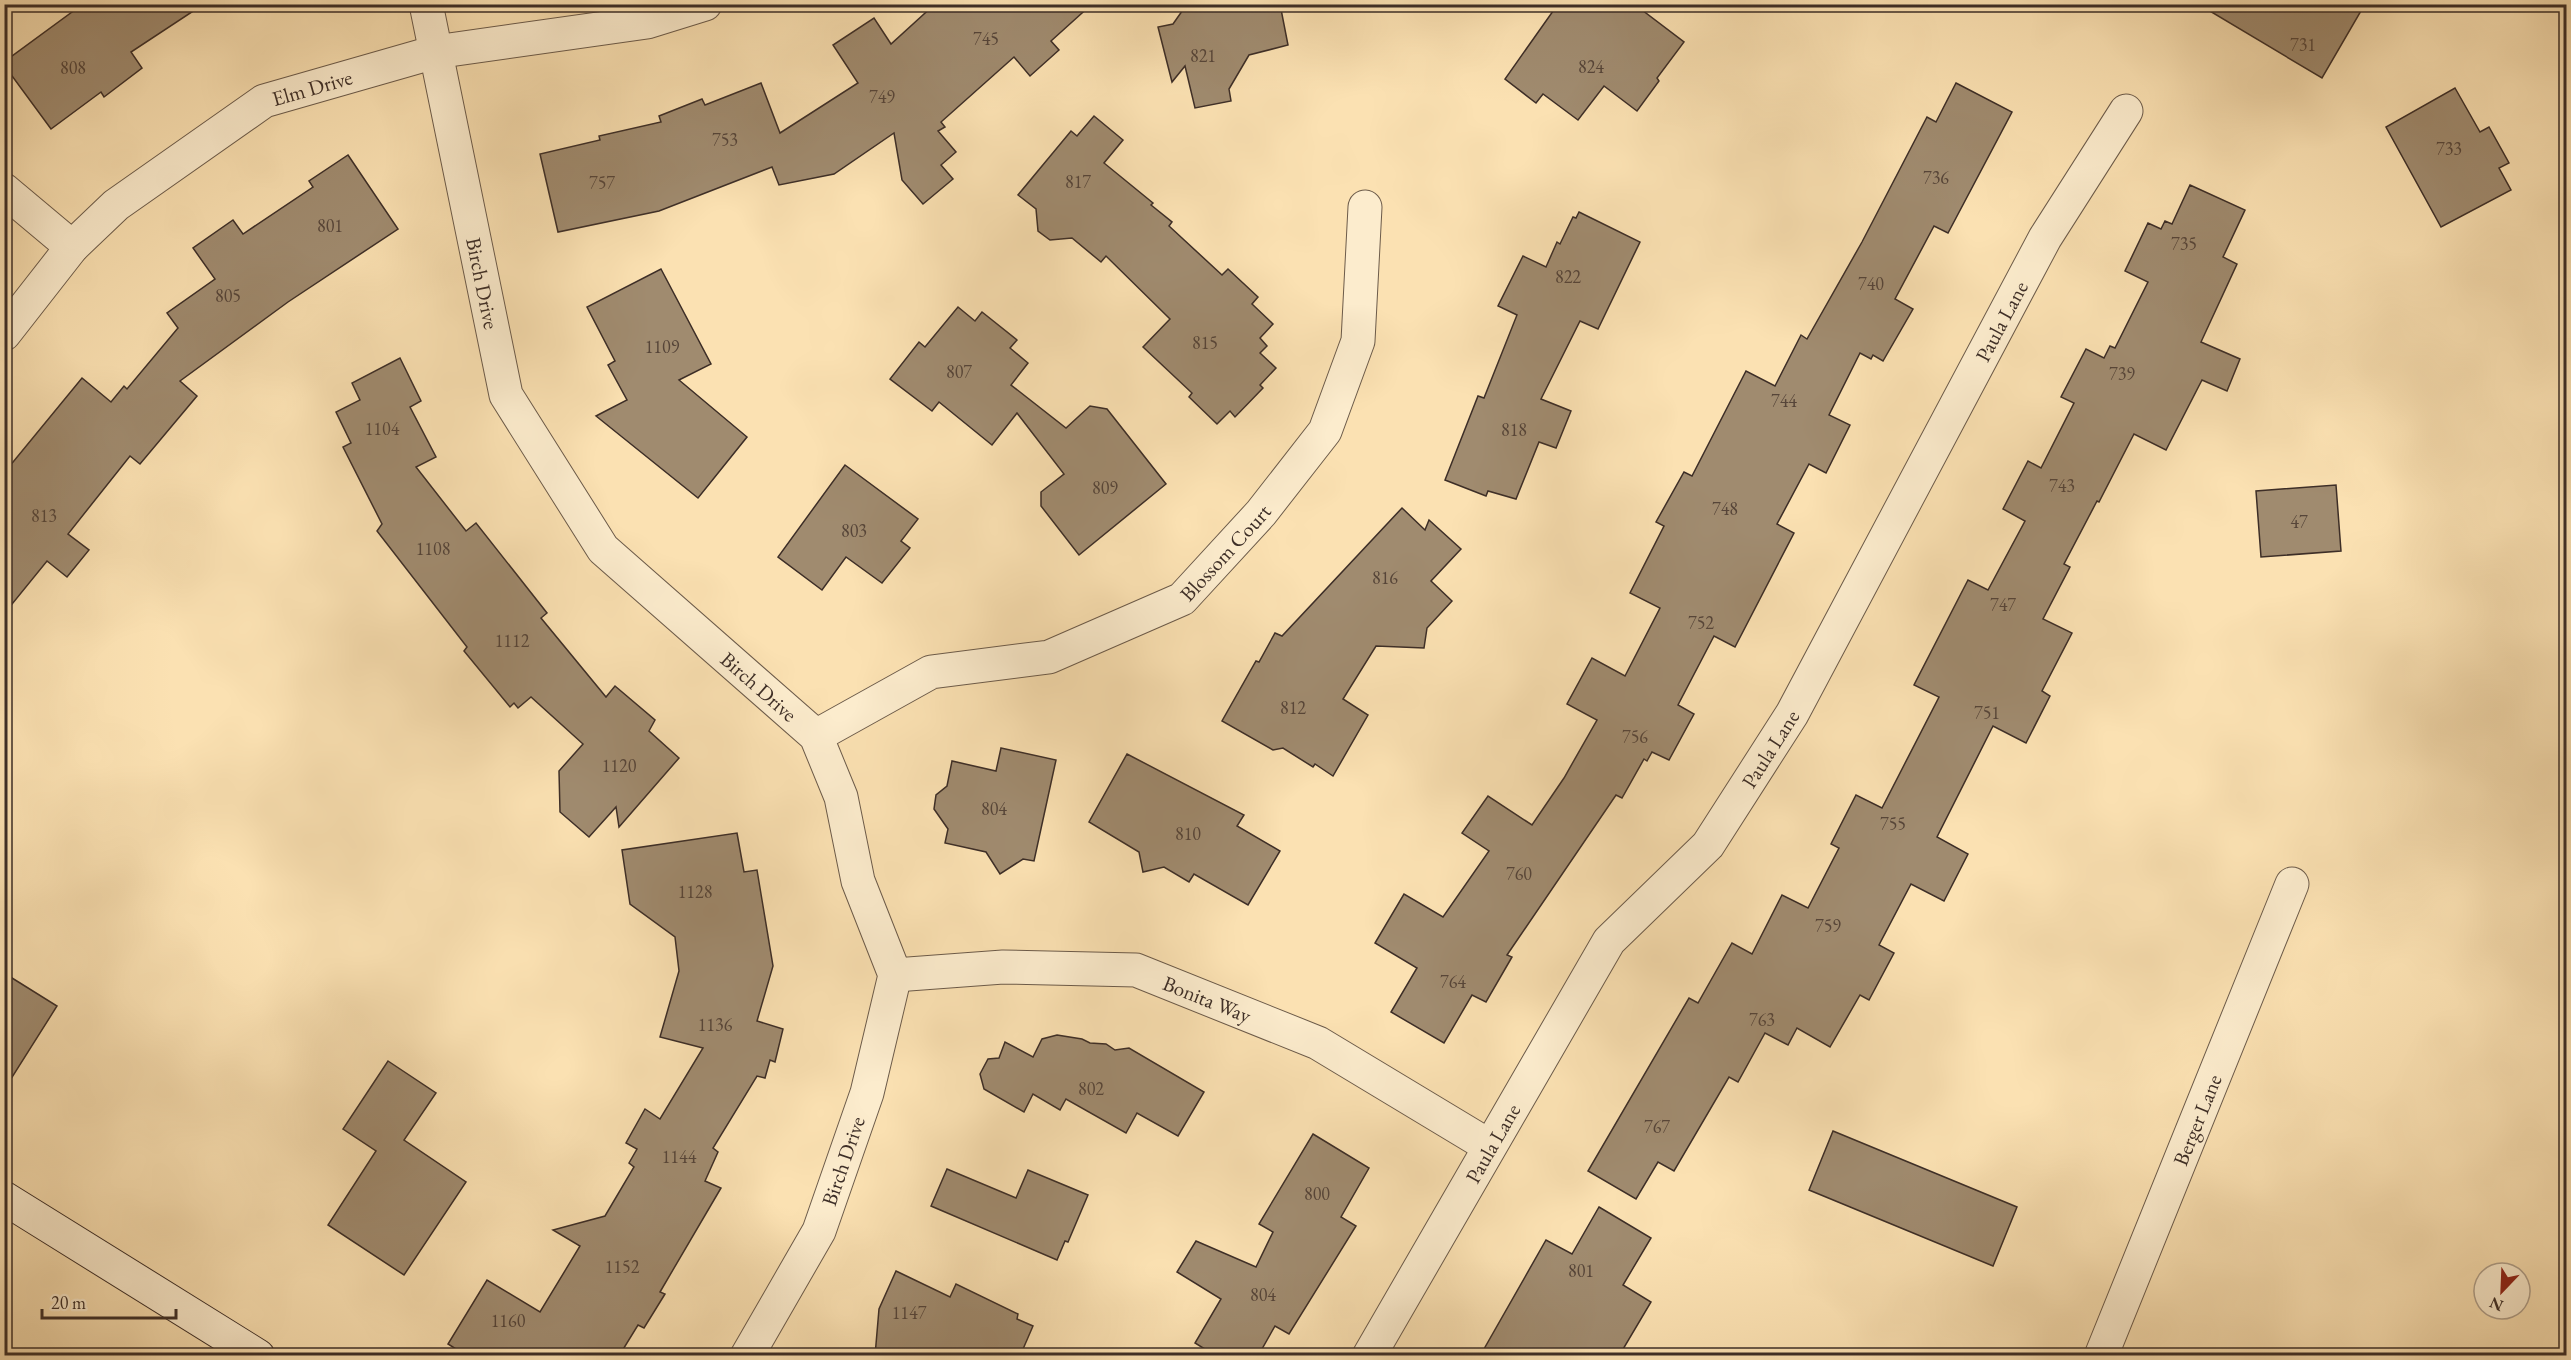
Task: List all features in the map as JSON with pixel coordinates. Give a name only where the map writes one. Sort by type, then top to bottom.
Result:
[{"type":"street","name":"Birch Drive","points":[[426,4],[506,395],[603,549],[816,736],[841,797],[858,881],[895,975],[867,1093],[819,1231],[747,1356]]},
{"type":"street","name":"Elm Drive","points":[[4,334],[72,247],[116,205],[264,100],[435,52],[647,22],[705,4]]},
{"type":"street","name":"Paula Lane","points":[[1369,1356],[1609,941],[1708,845],[1792,714],[2045,238],[2126,111]]},
{"type":"street","points":[[4,190],[72,247]]},
{"type":"street","name":"Blossom Court","points":[[816,736],[931,672],[1049,657],[1182,599],[1261,513],[1325,431],[1358,341],[1365,207]]},
{"type":"street","name":"Berger Lane","points":[[2101,1356],[2292,884]]},
{"type":"street","name":"Bonita Way","points":[[895,975],[1003,967],[1136,970],[1318,1043],[1489,1146]]},
{"type":"street","points":[[4,1198],[258,1356]]},
{"type":"building","points":[[83,4],[204,4],[131,52],[142,68],[104,97],[101,92],[51,129],[4,62]]},
{"type":"building","points":[[935,4],[1092,4],[1051,41],[1059,50],[1030,76],[1014,57],[941,122],[945,127],[938,131],[956,152],[941,165],[953,179],[923,204],[902,180],[894,133],[834,174],[779,185],[772,167],[659,211],[558,232],[540,154],[600,140],[599,136],[661,122],[659,116],[702,99],[705,105],[761,83],[780,133],[858,83],[833,45],[874,18],[891,44]]},
{"type":"building","points":[[1187,4],[1280,4],[1288,45],[1249,55],[1229,89],[1231,101],[1195,108],[1185,66],[1172,82],[1158,27],[1173,24]]},
{"type":"building","points":[[1558,4],[1634,4],[1684,42],[1657,78],[1659,81],[1637,111],[1604,86],[1578,120],[1543,94],[1536,103],[1505,79]]},
{"type":"building","points":[[2198,4],[2365,4],[2322,78]]},
{"type":"building","points":[[1956,83],[2012,112],[1948,233],[1934,226],[1895,299],[1913,309],[1883,361],[1873,355],[1871,359],[1860,353],[1829,415],[1850,425],[1826,473],[1809,464],[1777,524],[1794,533],[1735,647],[1714,636],[1678,705],[1694,714],[1669,760],[1652,752],[1647,761],[1644,759],[1622,798],[1616,795],[1507,955],[1512,957],[1486,1002],[1472,995],[1444,1043],[1391,1012],[1417,968],[1375,943],[1404,894],[1443,917],[1489,851],[1462,833],[1488,796],[1532,825],[1564,778],[1597,720],[1567,704],[1592,658],[1625,676],[1660,608],[1630,593],[1664,526],[1656,522],[1684,472],[1692,476],[1746,371],[1775,386],[1801,335],[1807,339],[1862,242],[1927,117],[1936,122]]},
{"type":"building","points":[[2455,88],[2480,132],[2489,127],[2509,163],[2499,168],[2511,190],[2441,227],[2386,127]]},
{"type":"building","points":[[1094,116],[1123,140],[1104,163],[1153,203],[1151,205],[1172,222],[1169,226],[1222,275],[1228,269],[1258,297],[1252,304],[1273,324],[1260,338],[1267,346],[1260,353],[1276,368],[1260,385],[1263,388],[1235,417],[1230,411],[1217,424],[1189,397],[1192,393],[1143,347],[1170,319],[1106,256],[1101,262],[1072,238],[1050,240],[1038,231],[1036,209],[1018,195],[1071,131],[1077,136]]},
{"type":"building","points":[[348,155],[398,229],[288,302],[180,381],[197,396],[140,464],[130,456],[68,534],[89,550],[67,577],[47,561],[4,614],[4,473],[82,378],[111,402],[124,386],[127,389],[178,328],[167,313],[215,279],[193,248],[233,220],[243,234],[313,187],[309,181]]},
{"type":"building","points":[[2190,185],[2245,210],[2223,257],[2237,264],[2201,342],[2240,359],[2227,391],[2202,380],[2166,450],[2134,434],[2064,564],[2070,567],[2043,619],[2072,633],[2042,691],[2050,696],[2026,743],[1993,726],[1937,837],[1968,854],[1944,901],[1911,884],[1879,945],[1894,953],[1869,1000],[1860,995],[1830,1047],[1797,1028],[1788,1045],[1765,1033],[1738,1082],[1729,1077],[1674,1171],[1658,1162],[1636,1199],[1588,1171],[1689,998],[1698,1003],[1732,943],[1752,954],[1782,895],[1808,908],[1839,848],[1831,844],[1856,795],[1882,808],[1939,697],[1914,685],[1968,580],[1988,590],[2025,521],[2003,509],[2028,461],[2041,468],[2074,403],[2061,397],[2086,349],[2104,358],[2110,346],[2115,348],[2148,282],[2125,271],[2148,223],[2161,229],[2165,221],[2172,224]]},
{"type":"building","points":[[1579,212],[1640,242],[1598,329],[1580,321],[1541,399],[1571,411],[1556,448],[1539,442],[1516,499],[1488,491],[1486,496],[1445,480],[1478,396],[1484,398],[1517,315],[1498,306],[1523,256],[1546,267],[1557,242],[1560,244],[1573,217],[1576,218]]},
{"type":"building","points":[[661,269],[711,364],[679,380],[747,437],[698,498],[596,416],[627,400],[608,365],[615,361],[587,307]]},
{"type":"building","points":[[958,307],[975,321],[982,312],[1017,340],[1010,348],[1028,363],[1011,385],[1066,428],[1090,406],[1107,409],[1166,484],[1079,555],[1041,506],[1041,492],[1064,474],[1017,413],[992,445],[939,402],[932,411],[890,379],[919,342],[925,347]]},
{"type":"building","points":[[400,358],[421,401],[410,407],[436,457],[416,467],[466,531],[476,523],[547,613],[541,618],[606,697],[615,686],[655,720],[649,731],[679,758],[619,827],[616,807],[589,837],[560,812],[559,771],[583,744],[531,697],[518,708],[514,703],[510,707],[464,651],[467,647],[377,531],[382,524],[343,447],[351,443],[336,412],[360,400],[352,383]]},
{"type":"building","points":[[845,465],[918,519],[901,541],[910,548],[882,583],[846,557],[822,590],[778,557]]},
{"type":"building","points":[[2336,485],[2341,551],[2261,557],[2256,491]]},
{"type":"building","points":[[1402,508],[1425,530],[1429,520],[1461,549],[1431,581],[1452,601],[1427,628],[1424,648],[1376,646],[1343,699],[1368,715],[1333,776],[1315,764],[1313,767],[1283,748],[1273,750],[1222,721],[1256,661],[1259,662],[1275,633],[1282,636]]},
{"type":"building","points":[[1001,748],[1056,760],[1034,861],[1023,859],[1000,874],[986,852],[945,843],[948,829],[934,809],[936,795],[947,786],[952,761],[996,771]]},
{"type":"building","points":[[1127,754],[1244,815],[1237,826],[1280,851],[1248,905],[1194,874],[1189,882],[1164,867],[1143,872],[1139,852],[1089,822]]},
{"type":"building","points":[[737,833],[744,872],[757,870],[773,966],[757,1021],[783,1029],[775,1062],[770,1060],[765,1078],[757,1076],[713,1148],[718,1152],[705,1181],[721,1188],[660,1292],[665,1294],[644,1328],[638,1325],[619,1356],[467,1356],[448,1344],[487,1280],[540,1312],[580,1246],[553,1230],[605,1216],[634,1167],[629,1163],[637,1149],[626,1143],[645,1109],[660,1119],[703,1048],[660,1037],[679,971],[675,937],[630,904],[622,850]]},
{"type":"building","points":[[4,973],[57,1006],[4,1090]]},
{"type":"building","points":[[1057,1035],[1082,1039],[1090,1043],[1106,1044],[1115,1050],[1129,1048],[1204,1092],[1178,1136],[1137,1113],[1126,1133],[1066,1099],[1060,1110],[1033,1094],[1024,1112],[984,1089],[980,1074],[988,1059],[999,1058],[1005,1042],[1033,1057],[1042,1039]]},
{"type":"building","points":[[388,1061],[436,1093],[404,1140],[466,1182],[404,1275],[328,1225],[376,1151],[343,1129]]},
{"type":"building","points":[[1833,1131],[2017,1207],[1993,1266],[1809,1190]]},
{"type":"building","points":[[1313,1134],[1369,1168],[1341,1217],[1356,1226],[1289,1334],[1275,1326],[1258,1356],[1216,1356],[1195,1343],[1221,1299],[1177,1272],[1196,1241],[1256,1267],[1273,1232],[1259,1224]]},
{"type":"building","points":[[947,1169],[1016,1198],[1028,1170],[1088,1195],[1068,1242],[1065,1241],[1057,1260],[931,1206]]},
{"type":"building","points":[[1599,1207],[1651,1238],[1623,1285],[1651,1302],[1619,1356],[1480,1356],[1546,1240],[1572,1254]]},
{"type":"building","points":[[896,1271],[950,1297],[956,1284],[1018,1314],[1017,1319],[1033,1326],[1020,1356],[875,1356],[879,1309]]}]
